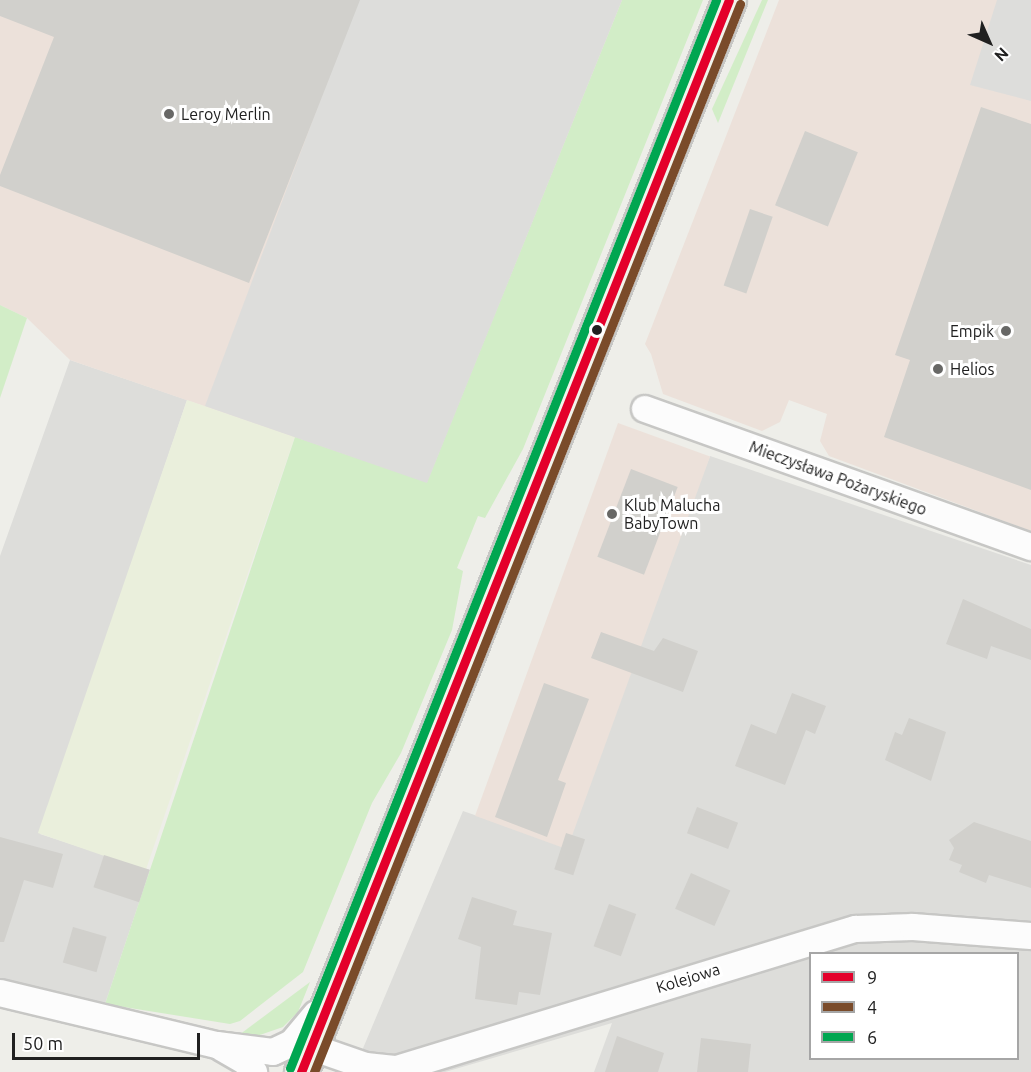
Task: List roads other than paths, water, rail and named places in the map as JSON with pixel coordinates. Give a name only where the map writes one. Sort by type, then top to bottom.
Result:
[{"type":"street","points":[[306,1060],[729,0]]},
{"type":"street","name":"Mieczysława Pożaryskiego","points":[[645,409],[1031,547]]},
{"type":"street","name":"Kolejowa","points":[[306,1060],[342,1067],[387,1070],[405,1068],[856,929],[913,927],[1031,936]]},
{"type":"street","points":[[0,993],[217,1045],[273,1052],[292,1043],[330,998]]},
{"type":"street","points":[[330,998],[342,1067]]},
{"type":"street","points":[[217,1045],[246,1062],[254,1072]]},
{"type":"place","name":"Leroy Merlin","points":[[169,114]]},
{"type":"place","name":"Empik","points":[[1006,331]]},
{"type":"place","name":"Helios","points":[[938,369]]},
{"type":"place","name":"Klub Malucha BabyTown","points":[[612,514]]}]
